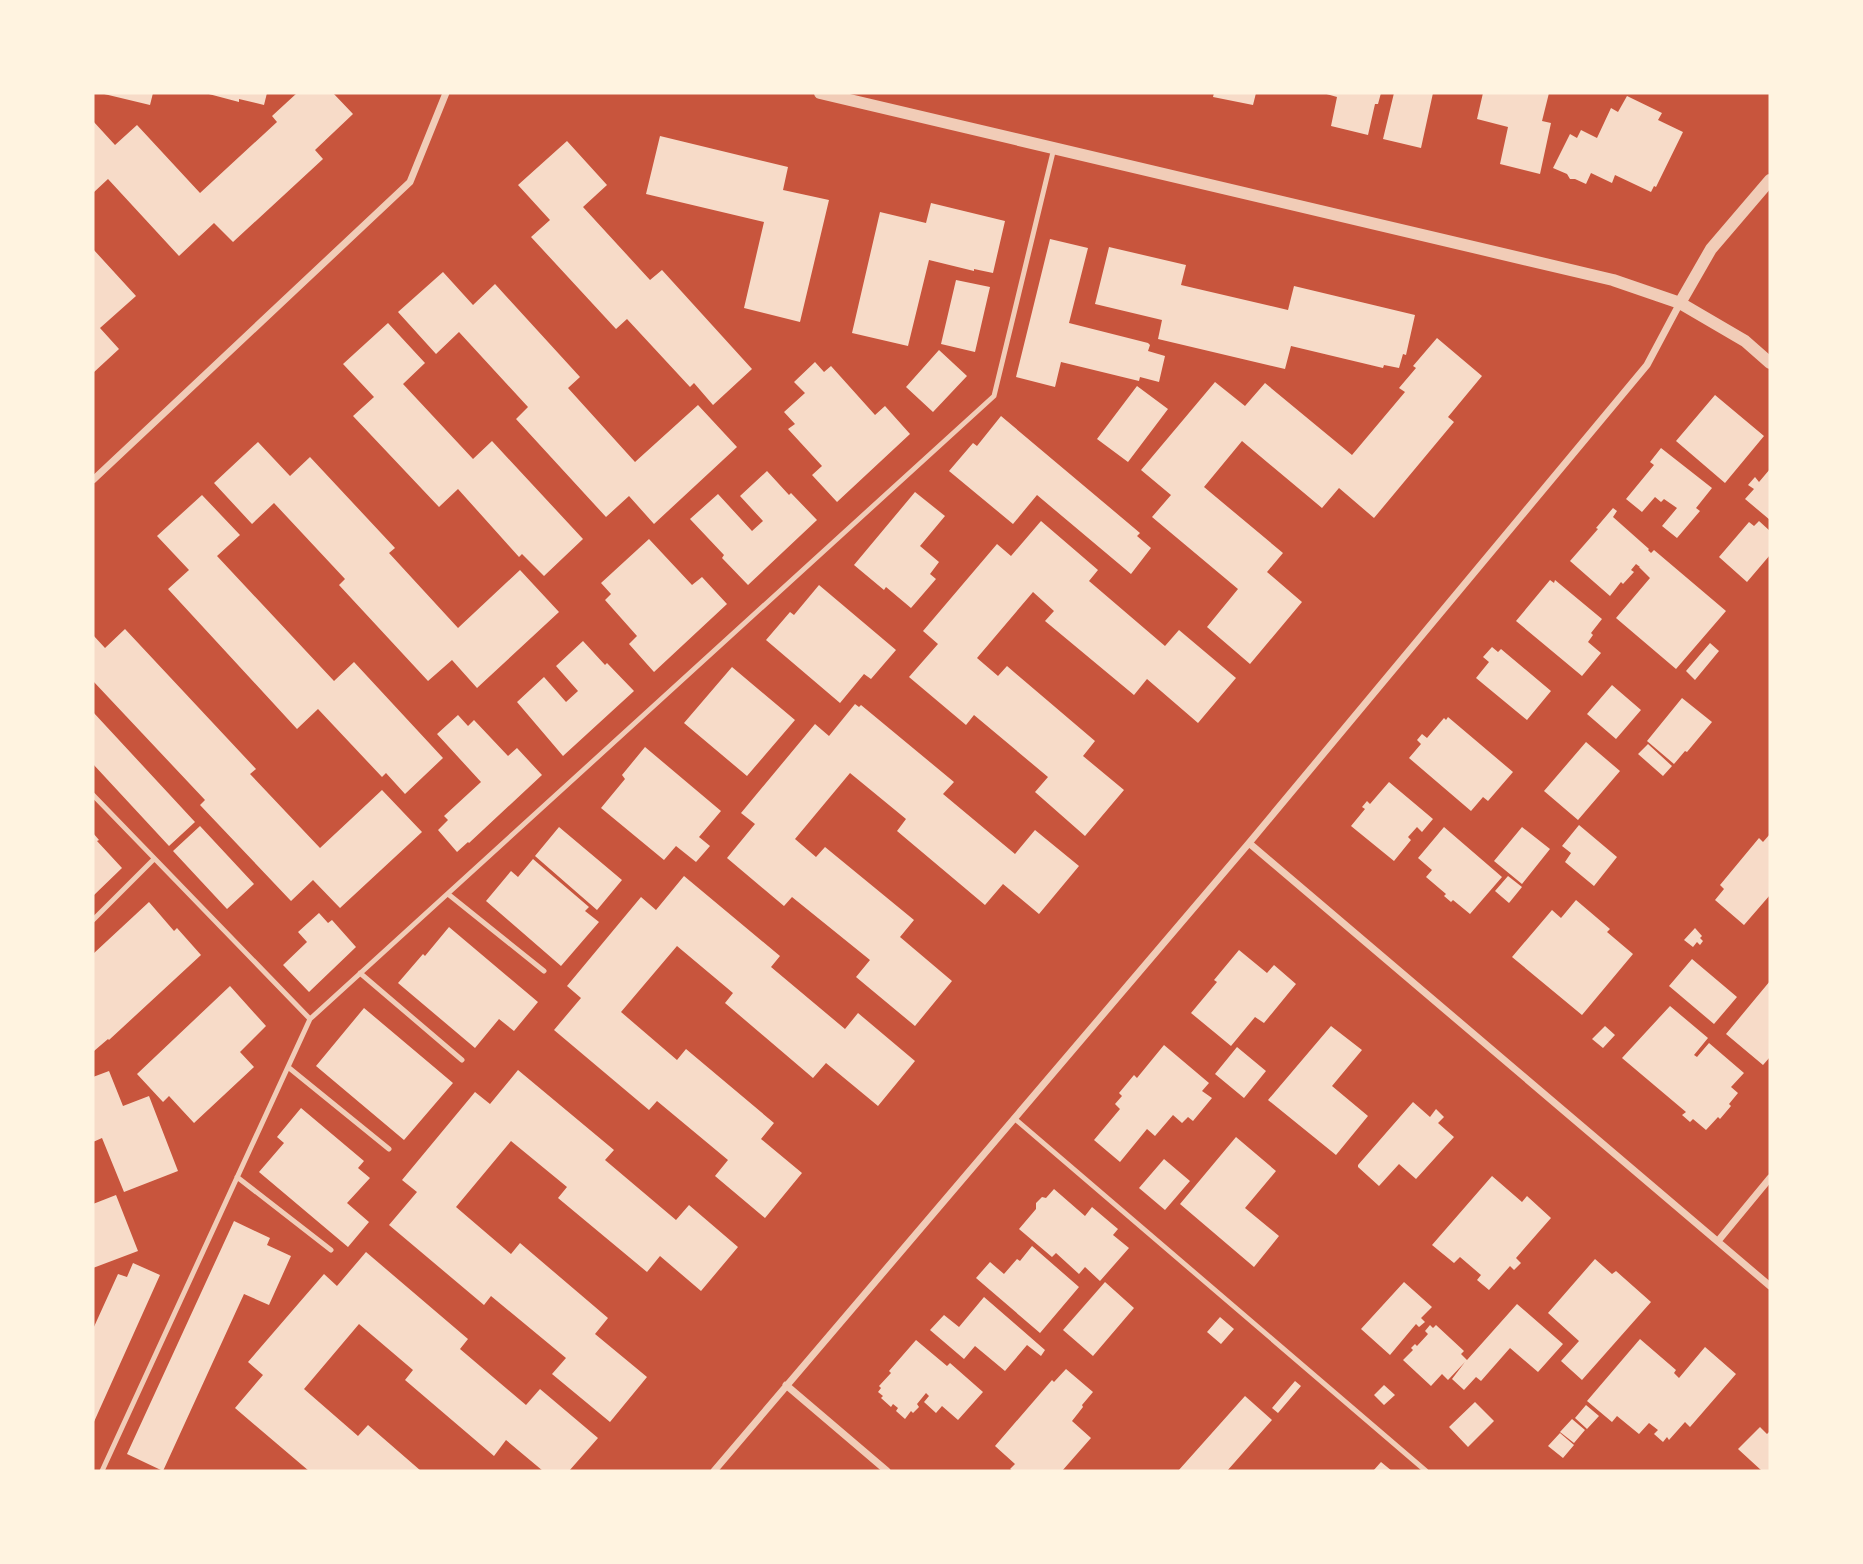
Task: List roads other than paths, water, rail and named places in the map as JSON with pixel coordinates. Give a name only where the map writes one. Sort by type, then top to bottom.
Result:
[{"type":"street","points":[[93,480],[410,182],[446,93]]},
{"type":"street","points":[[820,93],[1613,280],[1680,303],[1745,341],[1770,363]]},
{"type":"street","points":[[714,1471],[1249,843],[1647,365],[1711,249],[1770,180]]},
{"type":"street","points":[[1249,843],[1770,1286]]},
{"type":"street","points":[[1717,1241],[1770,1178]]},
{"type":"street","points":[[786,1385],[887,1471]]},
{"type":"lane","points":[[102,1471],[310,1019],[995,396],[1054,148]]},
{"type":"lane","points":[[93,795],[310,1019]]},
{"type":"lane","points":[[93,920],[154,859]]},
{"type":"lane","points":[[448,894],[544,971]]},
{"type":"lane","points":[[360,973],[462,1060]]},
{"type":"lane","points":[[288,1067],[389,1149]]},
{"type":"lane","points":[[1014,1118],[1426,1471]]},
{"type":"lane","points":[[237,1177],[331,1250]]}]
